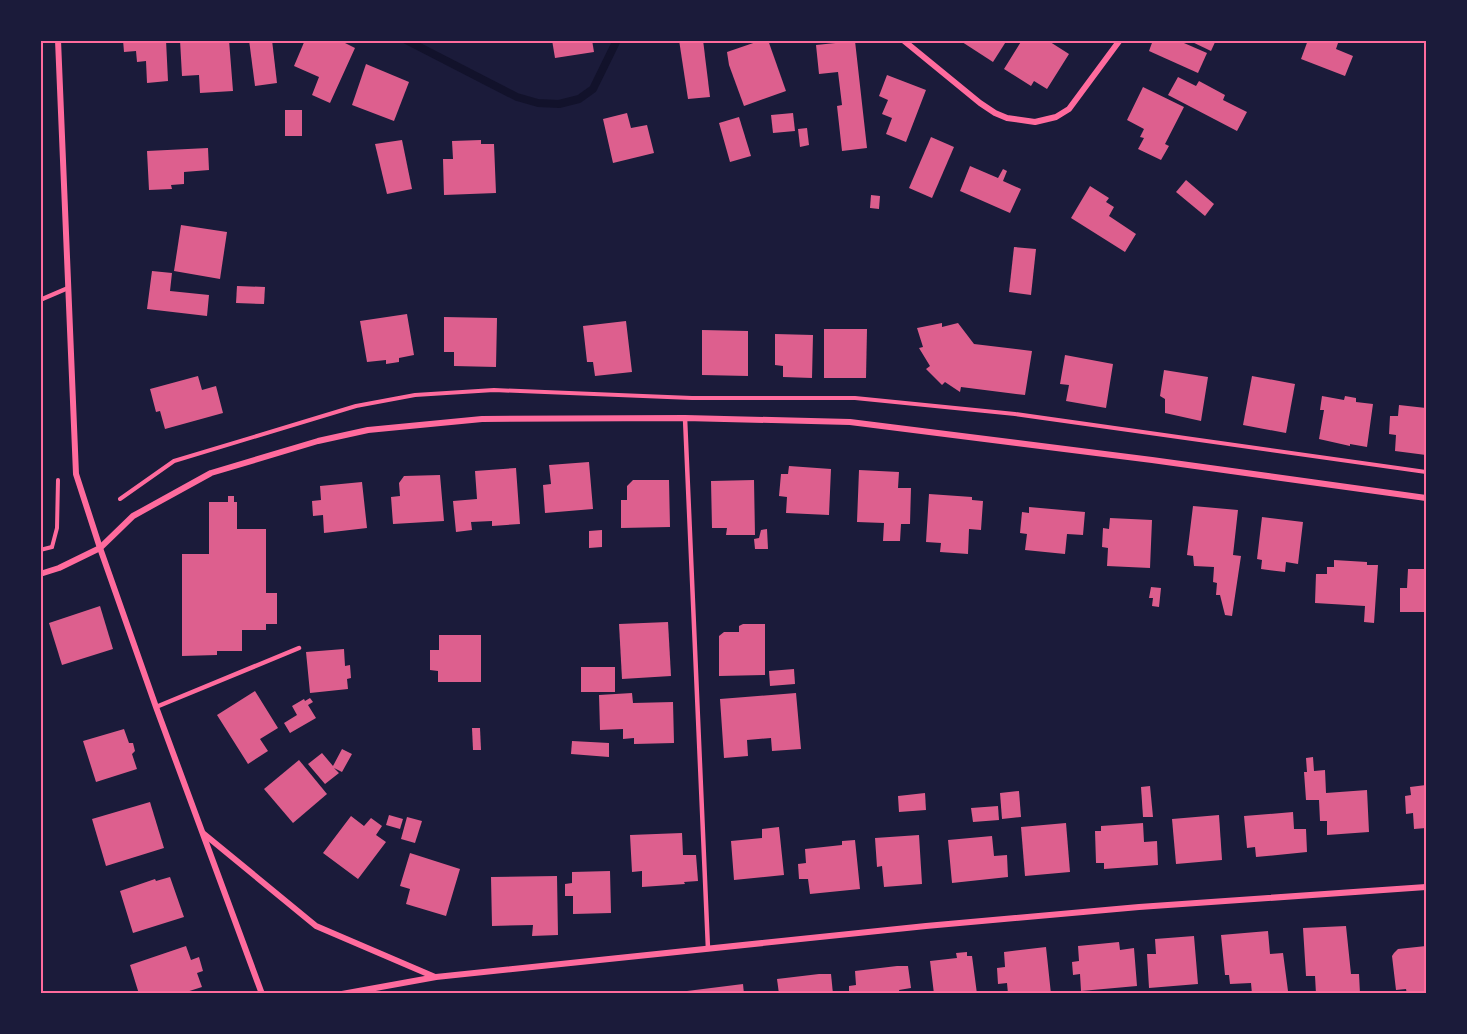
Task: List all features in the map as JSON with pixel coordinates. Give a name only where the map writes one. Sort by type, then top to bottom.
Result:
[{"type":"street","points":[[58,40],[76,474],[156,707],[262,993]]},
{"type":"street","points":[[903,40],[995,113],[1007,118],[1035,122],[1056,117],[1069,109],[1120,40]]},
{"type":"street","points":[[40,574],[100,548],[133,516],[211,474],[318,441],[368,430],[482,419],[685,418],[850,422],[1164,461],[1426,498]]},
{"type":"street","points":[[203,833],[316,926],[436,977]]},
{"type":"street","points":[[342,993],[436,977],[926,926],[1115,909],[1426,888]]},
{"type":"lane","points":[[40,300],[68,288]]},
{"type":"lane","points":[[685,418],[708,949]]},
{"type":"lane","points":[[156,707],[299,648]]},
{"type":"building","points":[[123,40],[166,40],[168,81],[147,83],[146,61],[137,62],[136,51],[124,52]]},
{"type":"building","points":[[180,40],[229,40],[233,91],[200,93],[199,75],[182,76]]},
{"type":"building","points":[[249,40],[272,40],[277,83],[255,86]]},
{"type":"building","points":[[305,40],[339,40],[355,48],[330,103],[312,95],[319,77],[294,66]]},
{"type":"building","points":[[552,40],[592,40],[594,52],[555,58]]},
{"type":"building","points":[[679,40],[703,40],[710,97],[688,99]]},
{"type":"building","points":[[768,40],[786,91],[744,106],[729,65],[727,52]]},
{"type":"building","points":[[959,40],[1007,40],[993,62]]},
{"type":"building","points":[[1022,40],[1047,40],[1069,54],[1047,89],[1034,81],[1031,86],[1004,69]]},
{"type":"building","points":[[1153,40],[1177,40],[1207,53],[1198,73],[1149,51]]},
{"type":"building","points":[[1188,40],[1216,40],[1211,51]]},
{"type":"building","points":[[1308,40],[1339,40],[1336,49],[1353,56],[1345,76],[1301,59]]},
{"type":"building","points":[[855,41],[867,148],[842,151],[837,106],[842,105],[838,72],[819,74],[816,45]]},
{"type":"building","points":[[366,64],[409,82],[394,121],[352,105]]},
{"type":"building","points":[[887,75],[926,90],[906,142],[886,134],[892,118],[882,114],[888,100],[879,96]]},
{"type":"building","points":[[1178,77],[1196,86],[1199,81],[1225,95],[1223,100],[1247,112],[1237,131],[1168,95]]},
{"type":"building","points":[[1143,87],[1184,107],[1165,144],[1169,146],[1161,160],[1138,149],[1144,138],[1140,137],[1144,129],[1127,120]]},
{"type":"building","points":[[285,110],[302,110],[302,136],[285,136]]},
{"type":"building","points":[[627,113],[631,128],[647,125],[654,153],[613,163],[603,119]]},
{"type":"building","points":[[793,113],[795,131],[773,133],[771,115]]},
{"type":"building","points":[[739,117],[751,156],[730,162],[719,123]]},
{"type":"building","points":[[807,128],[809,145],[800,147],[798,129]]},
{"type":"building","points":[[931,137],[954,147],[932,198],[909,188]]},
{"type":"building","points":[[402,140],[412,189],[387,194],[375,144]]},
{"type":"building","points":[[481,140],[481,144],[494,144],[496,193],[444,195],[443,159],[453,159],[452,141]]},
{"type":"building","points":[[208,148],[209,170],[184,172],[184,184],[171,185],[172,189],[149,190],[147,151]]},
{"type":"building","points":[[970,166],[998,178],[1003,169],[1007,171],[1003,181],[1021,189],[1010,213],[960,191]]},
{"type":"building","points":[[1186,180],[1214,204],[1205,216],[1176,192]]},
{"type":"building","points":[[1090,186],[1109,198],[1106,202],[1114,207],[1109,216],[1136,234],[1125,252],[1071,218]]},
{"type":"building","points":[[871,195],[880,196],[879,209],[870,208]]},
{"type":"building","points":[[181,225],[227,232],[220,279],[174,271]]},
{"type":"building","points":[[1014,247],[1036,249],[1031,295],[1009,292]]},
{"type":"building","points":[[152,271],[172,273],[170,291],[209,295],[207,316],[147,309]]},
{"type":"building","points":[[237,286],[265,287],[264,304],[236,303]]},
{"type":"building","points":[[407,314],[414,355],[399,358],[399,362],[386,364],[386,360],[367,362],[360,321]]},
{"type":"building","points":[[444,317],[497,318],[496,367],[454,366],[454,352],[444,352]]},
{"type":"building","points":[[626,321],[632,372],[595,376],[593,362],[587,362],[583,326]]},
{"type":"building","points":[[942,323],[942,327],[958,323],[974,344],[1032,351],[1025,395],[961,387],[960,392],[945,382],[942,385],[926,369],[930,366],[919,348],[923,347],[917,328]]},
{"type":"building","points":[[824,329],[867,329],[866,378],[824,378]]},
{"type":"building","points":[[702,330],[748,331],[748,376],[702,375]]},
{"type":"building","points":[[775,334],[813,335],[812,378],[783,377],[783,366],[775,365]]},
{"type":"building","points":[[1065,355],[1113,364],[1106,408],[1066,401],[1069,385],[1060,384]]},
{"type":"building","points":[[1164,370],[1208,377],[1201,421],[1165,413],[1165,399],[1160,396]]},
{"type":"building","points":[[198,376],[202,390],[216,386],[223,413],[165,429],[160,411],[156,412],[150,389]]},
{"type":"building","points":[[1252,376],[1295,384],[1286,433],[1243,425]]},
{"type":"building","points":[[1322,396],[1344,400],[1345,396],[1356,398],[1356,402],[1373,404],[1367,447],[1350,444],[1350,446],[1319,439],[1324,410],[1320,410]]},
{"type":"building","points":[[1399,405],[1426,408],[1426,455],[1395,451],[1396,435],[1389,434],[1390,416],[1398,416]]},
{"type":"building","points":[[589,462],[593,509],[545,513],[543,485],[551,484],[549,465]]},
{"type":"building","points":[[789,466],[831,469],[829,515],[786,513],[787,497],[779,496],[781,474],[788,474]]},
{"type":"building","points":[[516,468],[520,524],[492,526],[492,521],[471,522],[472,530],[456,532],[453,501],[477,499],[475,471]]},
{"type":"building","points":[[859,470],[899,472],[898,488],[911,488],[910,524],[901,524],[900,541],[883,541],[884,523],[857,522]]},
{"type":"building","points":[[440,475],[444,521],[393,524],[391,497],[400,496],[399,483],[404,476]]},
{"type":"building","points":[[633,480],[669,480],[670,527],[621,528],[621,500],[627,500],[627,486]]},
{"type":"building","points":[[754,480],[755,535],[726,535],[727,528],[712,528],[711,481]]},
{"type":"building","points":[[362,482],[367,528],[324,533],[323,515],[313,516],[312,501],[321,500],[320,486]]},
{"type":"building","points":[[929,494],[972,497],[972,500],[983,501],[981,530],[969,529],[968,554],[940,552],[941,543],[926,542]]},
{"type":"building","points":[[228,496],[234,496],[234,502],[237,502],[237,529],[266,529],[266,593],[277,593],[277,624],[266,624],[266,630],[242,630],[242,651],[217,651],[217,655],[182,656],[182,554],[209,554],[209,502],[228,502]]},
{"type":"building","points":[[1193,506],[1238,510],[1233,555],[1241,556],[1232,616],[1225,615],[1220,595],[1216,595],[1217,583],[1213,582],[1214,567],[1194,566],[1193,556],[1187,555]]},
{"type":"building","points":[[1029,507],[1085,512],[1083,535],[1067,534],[1065,554],[1025,550],[1027,534],[1020,533],[1022,512],[1029,513]]},
{"type":"building","points":[[1262,517],[1303,522],[1298,564],[1286,562],[1285,572],[1261,569],[1262,560],[1257,559]]},
{"type":"building","points":[[1110,518],[1152,520],[1150,568],[1107,566],[1108,548],[1102,547],[1103,528],[1109,529]]},
{"type":"building","points":[[767,529],[768,549],[755,549],[754,539],[759,538],[761,530]]},
{"type":"building","points":[[602,530],[602,547],[589,548],[589,531]]},
{"type":"building","points":[[1334,560],[1378,565],[1374,623],[1364,622],[1365,606],[1315,603],[1316,574],[1327,574],[1327,567],[1334,567]]},
{"type":"building","points":[[1408,569],[1426,569],[1426,612],[1400,612],[1400,588],[1407,588]]},
{"type":"building","points":[[1151,587],[1161,588],[1159,607],[1152,606],[1153,598],[1149,598]]},
{"type":"building","points":[[100,606],[113,649],[62,665],[49,623]]},
{"type":"building","points":[[668,622],[671,676],[622,679],[619,624]]},
{"type":"building","points":[[765,624],[765,675],[719,676],[719,636],[724,632],[739,632],[739,626]]},
{"type":"building","points":[[439,635],[481,635],[481,682],[438,682],[438,671],[430,670],[430,650],[439,650]]},
{"type":"building","points":[[344,649],[345,666],[350,665],[351,678],[347,679],[348,689],[310,693],[306,652]]},
{"type":"building","points":[[581,667],[615,667],[615,692],[581,692]]},
{"type":"building","points":[[794,669],[795,684],[770,686],[769,671]]},
{"type":"building","points":[[255,691],[278,728],[260,739],[268,751],[248,764],[217,715]]},
{"type":"building","points":[[632,693],[633,703],[673,702],[674,743],[634,744],[634,738],[623,739],[623,729],[600,730],[599,695]]},
{"type":"building","points":[[796,693],[801,749],[772,751],[771,738],[747,740],[748,756],[724,758],[720,699]]},
{"type":"building","points":[[310,698],[313,702],[308,705],[316,718],[290,733],[284,723],[297,715],[292,706]]},
{"type":"building","points":[[472,728],[480,728],[481,750],[473,750]]},
{"type":"building","points":[[124,729],[129,743],[133,743],[135,751],[132,754],[137,769],[96,782],[83,741]]},
{"type":"building","points":[[572,741],[609,743],[609,757],[571,754]]},
{"type":"building","points":[[342,749],[352,754],[342,772],[334,768],[339,773],[325,784],[308,764],[322,753],[333,766]]},
{"type":"building","points":[[1313,757],[1314,771],[1325,770],[1326,793],[1367,790],[1369,832],[1327,835],[1327,821],[1320,821],[1319,800],[1306,800],[1304,772],[1307,772],[1306,758]]},
{"type":"building","points":[[299,760],[327,794],[293,823],[264,789]]},
{"type":"building","points":[[1426,785],[1426,828],[1414,829],[1413,813],[1406,814],[1405,796],[1411,795],[1410,787]]},
{"type":"building","points":[[1150,786],[1153,817],[1143,817],[1141,787]]},
{"type":"building","points":[[1019,791],[1021,817],[1002,819],[1000,793]]},
{"type":"building","points":[[925,793],[926,810],[899,812],[898,796]]},
{"type":"building","points":[[150,802],[164,848],[106,866],[92,819]]},
{"type":"building","points":[[998,806],[999,820],[973,822],[971,808]]},
{"type":"building","points":[[1293,812],[1294,829],[1306,829],[1307,852],[1256,857],[1255,847],[1247,848],[1244,816]]},
{"type":"building","points":[[389,815],[403,819],[400,829],[386,825]]},
{"type":"building","points":[[1219,815],[1222,860],[1176,864],[1172,819]]},
{"type":"building","points":[[351,816],[364,826],[371,818],[382,826],[376,835],[386,842],[358,879],[323,853]]},
{"type":"building","points":[[407,817],[422,821],[415,843],[401,839]]},
{"type":"building","points":[[1066,823],[1070,872],[1025,876],[1021,827]]},
{"type":"building","points":[[1143,823],[1144,842],[1157,841],[1158,865],[1104,869],[1104,863],[1096,863],[1095,831],[1101,831],[1101,826]]},
{"type":"building","points":[[779,827],[784,875],[734,880],[731,841],[762,838],[762,829]]},
{"type":"building","points":[[682,833],[683,855],[696,855],[698,881],[642,887],[642,871],[632,872],[630,835]]},
{"type":"building","points":[[919,835],[922,884],[884,887],[882,866],[877,867],[875,838]]},
{"type":"building","points":[[992,836],[994,856],[1007,855],[1008,877],[952,883],[948,840]]},
{"type":"building","points":[[855,840],[860,889],[810,894],[808,879],[799,879],[798,864],[806,863],[805,849],[842,845],[842,841]]},
{"type":"building","points":[[410,853],[460,869],[446,916],[406,904],[410,889],[400,886]]},
{"type":"building","points":[[610,871],[611,913],[573,914],[573,896],[565,896],[565,884],[572,883],[572,872]]},
{"type":"building","points":[[557,876],[558,935],[532,936],[533,925],[492,926],[491,877]]},
{"type":"building","points":[[170,877],[184,917],[133,933],[120,891],[155,879],[156,881]]},
{"type":"building","points":[[1346,926],[1351,974],[1359,974],[1360,994],[1316,994],[1315,976],[1306,976],[1303,928]]},
{"type":"building","points":[[1268,931],[1270,954],[1283,953],[1288,991],[1252,994],[1251,983],[1230,984],[1229,975],[1225,975],[1221,935]]},
{"type":"building","points":[[1194,936],[1198,984],[1149,988],[1147,954],[1156,954],[1155,939]]},
{"type":"building","points":[[1119,942],[1120,950],[1134,948],[1137,986],[1081,991],[1080,974],[1073,975],[1072,962],[1079,961],[1078,946]]},
{"type":"building","points":[[186,946],[191,960],[199,957],[203,971],[197,973],[202,987],[180,994],[139,994],[130,965]]},
{"type":"building","points":[[1426,946],[1426,994],[1407,994],[1406,989],[1396,990],[1392,956],[1394,953],[1398,949]]},
{"type":"building","points":[[1046,947],[1051,994],[1008,994],[1007,983],[998,984],[997,968],[1005,967],[1004,952]]},
{"type":"building","points":[[967,952],[967,956],[972,956],[977,994],[934,994],[930,961],[957,958],[956,953]]},
{"type":"building","points":[[908,966],[911,988],[899,990],[900,994],[849,994],[849,986],[856,985],[855,971]]},
{"type":"building","points":[[831,974],[833,994],[779,994],[777,979]]},
{"type":"building","points":[[743,984],[744,994],[679,994],[679,992]]},
{"type":"waterway","points":[[406,40],[517,97],[538,103],[559,104],[579,99],[593,89],[617,40]]}]
